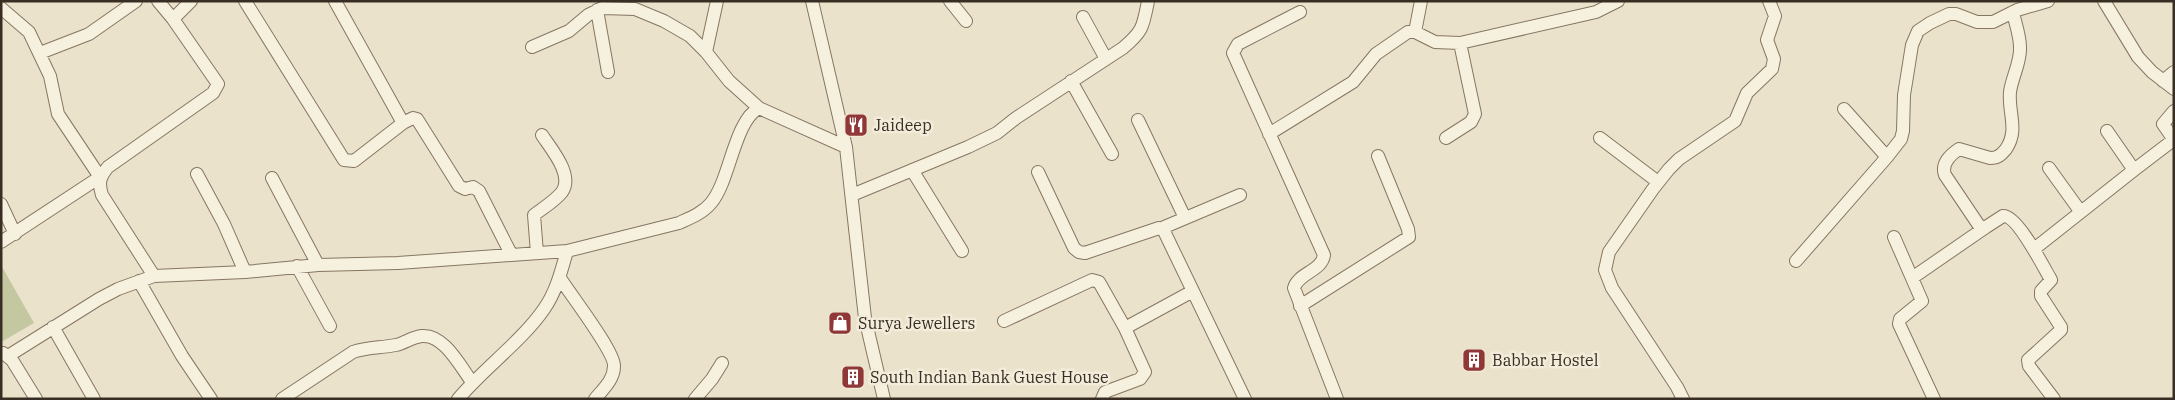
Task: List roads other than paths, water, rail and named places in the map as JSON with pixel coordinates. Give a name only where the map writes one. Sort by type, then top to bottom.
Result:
[{"type":"street","points":[[40,53],[89,34],[136,1]]},
{"type":"street","points":[[1,242],[100,177],[108,167],[213,93],[218,87],[218,81],[173,18],[158,1]]},
{"type":"street","points":[[173,18],[191,1]]},
{"type":"street","points":[[245,1],[344,160],[354,161],[403,123],[413,118],[421,122],[459,186],[465,189],[477,188],[511,254]]},
{"type":"street","points":[[334,1],[403,123]]},
{"type":"street","points":[[706,52],[717,1]]},
{"type":"street","points":[[812,1],[846,146],[865,318],[884,399]]},
{"type":"street","points":[[950,1],[966,21]]},
{"type":"street","points":[[852,195],[997,133],[1016,118],[1123,48],[1140,33],[1148,1]]},
{"type":"street","points":[[1415,32],[1421,1]]},
{"type":"street","points":[[1269,134],[1353,82],[1376,54],[1408,32],[1415,32],[1436,42],[1460,43],[1596,12],[1618,1]]},
{"type":"street","points":[[1683,399],[1612,288],[1604,270],[1609,252],[1658,182],[1680,159],[1735,121],[1747,93],[1772,69],[1774,60],[1767,40],[1776,16],[1769,1]]},
{"type":"street","points":[[1796,260],[1888,157],[1901,139],[1904,95],[1914,37],[1923,26],[1956,7],[1985,23],[2048,1]]},
{"type":"street","points":[[2104,1],[2138,57],[2152,72],[2174,89]]},
{"type":"street","points":[[532,47],[569,31],[597,10],[614,7],[645,12],[690,36],[706,52],[729,81],[759,108],[846,146]]},
{"type":"street","points":[[1,8],[24,26],[40,53],[50,76],[58,114],[100,177],[99,185],[102,195],[154,276]]},
{"type":"street","points":[[597,10],[608,72]]},
{"type":"street","points":[[1300,12],[1238,44],[1234,50],[1234,58],[1324,255],[1323,261],[1295,284],[1295,292],[1337,399]]},
{"type":"street","points":[[1986,227],[1980,227],[1945,175],[1943,168],[1946,162],[1959,149],[1995,158],[2001,155],[2009,144],[2014,125],[2010,107],[2010,93],[2020,46],[2013,12]]},
{"type":"street","points":[[1083,17],[1106,60]]},
{"type":"street","points":[[1446,138],[1471,122],[1475,117],[1460,43]]},
{"type":"street","points":[[2163,81],[2174,72]]},
{"type":"street","points":[[1071,81],[1112,154]]},
{"type":"street","points":[[36,399],[5,354],[99,299],[154,276],[245,272],[297,266],[398,263],[566,251],[679,223],[704,210],[712,203],[721,186],[744,125],[753,111],[759,108]]},
{"type":"street","points":[[1844,109],[1888,157]]},
{"type":"street","points":[[2034,249],[2080,211],[2172,141],[2172,137],[2163,124],[2174,111]]},
{"type":"street","points":[[1138,120],[1185,218]]},
{"type":"street","points":[[2107,131],[2134,170]]},
{"type":"street","points":[[538,253],[534,215],[562,192],[566,185],[563,171],[542,135]]},
{"type":"street","points":[[1600,138],[1658,182]]},
{"type":"street","points":[[1300,306],[1409,237],[1408,229],[1378,156]]},
{"type":"street","points":[[2049,168],[2080,211]]},
{"type":"street","points":[[912,170],[962,250]]},
{"type":"street","points":[[1038,172],[1074,248],[1078,252],[1085,253],[1162,228],[1240,195]]},
{"type":"street","points":[[197,174],[224,224],[245,272]]},
{"type":"street","points":[[272,178],[318,265]]},
{"type":"street","points":[[1,204],[15,234]]},
{"type":"street","points":[[1912,278],[1986,227],[2006,216],[2011,218],[2034,249],[2051,279],[2041,291],[2041,296],[2062,328],[2060,333],[2032,354],[2028,360],[2029,366],[2054,399]]},
{"type":"street","points":[[1162,228],[1245,399]]},
{"type":"street","points":[[1894,238],[1922,301],[1901,317],[1899,322],[1934,399]]},
{"type":"street","points":[[458,399],[472,382],[545,308],[560,278],[566,251]]},
{"type":"street","points":[[297,266],[330,326]]},
{"type":"street","points":[[560,278],[613,358],[613,375],[595,399]]},
{"type":"street","points":[[1004,321],[1095,280],[1102,286],[1125,328],[1145,372],[1140,379],[1105,392],[1102,399]]},
{"type":"street","points":[[139,281],[182,356],[211,399]]},
{"type":"street","points":[[1125,328],[1193,291]]},
{"type":"street","points":[[53,327],[94,399]]},
{"type":"street","points":[[282,399],[353,352],[364,348],[396,345],[420,336],[427,336],[438,340],[472,382]]},
{"type":"street","points":[[695,399],[712,379],[722,363]]},
{"type":"place","name":"Jaideep","points":[[856,125]]},
{"type":"place","name":"Surya Jewellers","points":[[840,323]]},
{"type":"place","name":"Babbar Hostel","points":[[1474,360]]},
{"type":"place","name":"South Indian Bank Guest House","points":[[853,377]]}]
